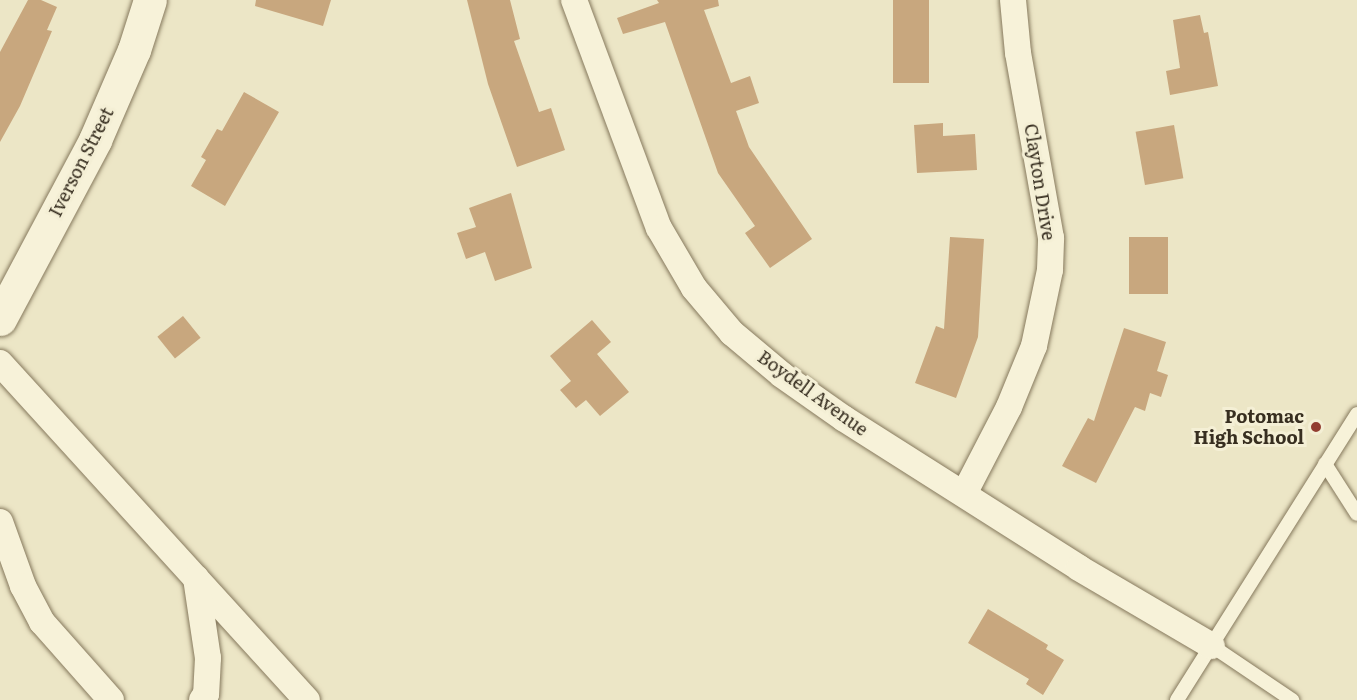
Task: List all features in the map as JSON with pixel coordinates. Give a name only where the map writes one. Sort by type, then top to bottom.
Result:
[{"type":"street","name":"Iverson Street","points":[[0,319],[95,140],[134,50],[150,0]]},
{"type":"street","name":"Boydell Avenue","points":[[574,0],[659,228],[694,288],[732,333],[782,375],[843,418],[965,492],[1079,568],[1212,646]]},
{"type":"street","name":"Clayton Drive","points":[[965,492],[1009,407],[1034,346],[1050,270],[1051,238],[1018,53],[1013,0]]},
{"type":"street","points":[[0,363],[307,700]]},
{"type":"street","points":[[0,522],[23,586],[42,622],[111,700]]},
{"type":"street","points":[[196,578],[208,658],[206,694],[202,700]]},
{"type":"lane","points":[[1177,700],[1357,414]]},
{"type":"lane","points":[[1325,464],[1357,514]]},
{"type":"lane","points":[[1212,646],[1292,700]]},
{"type":"building","points":[[28,0],[41,0],[57,7],[47,30],[52,31],[20,106],[0,142],[0,52]]},
{"type":"building","points":[[256,0],[331,0],[323,26],[255,6]]},
{"type":"building","points":[[467,0],[510,0],[520,39],[514,41],[539,112],[551,108],[565,150],[517,167],[488,84]]},
{"type":"building","points":[[657,0],[718,0],[719,6],[704,10],[731,83],[750,76],[759,103],[736,111],[749,147],[812,239],[770,268],[745,233],[755,226],[718,173],[665,22],[623,34],[617,18],[659,3]]},
{"type":"building","points":[[893,0],[929,0],[929,83],[893,83]]},
{"type":"building","points":[[1200,15],[1204,33],[1208,32],[1218,86],[1170,95],[1166,71],[1180,68],[1173,20]]},
{"type":"building","points":[[244,92],[279,112],[225,206],[191,186],[206,160],[201,157],[217,129],[222,131]]},
{"type":"building","points":[[943,123],[943,136],[975,134],[977,170],[917,173],[914,125]]},
{"type":"building","points":[[1174,125],[1183,178],[1145,185],[1136,132]]},
{"type":"building","points":[[511,193],[532,268],[495,281],[485,252],[466,259],[457,233],[476,227],[469,208]]},
{"type":"building","points":[[950,237],[984,239],[978,337],[956,398],[915,383],[936,326],[944,329]]},
{"type":"building","points":[[1129,237],[1168,237],[1168,294],[1129,294]]},
{"type":"building","points":[[183,316],[201,338],[175,359],[157,337]]},
{"type":"building","points":[[592,320],[611,342],[597,354],[629,392],[600,416],[586,400],[576,408],[560,390],[571,381],[550,356]]},
{"type":"building","points":[[1124,328],[1166,342],[1157,371],[1168,375],[1161,397],[1150,393],[1145,411],[1135,407],[1096,483],[1062,466],[1088,418],[1094,421]]},
{"type":"building","points":[[988,609],[1048,645],[1046,649],[1064,660],[1043,695],[1026,684],[1029,679],[968,643]]},
{"type":"place","name":"Potomac High School","points":[[1316,427]]}]
